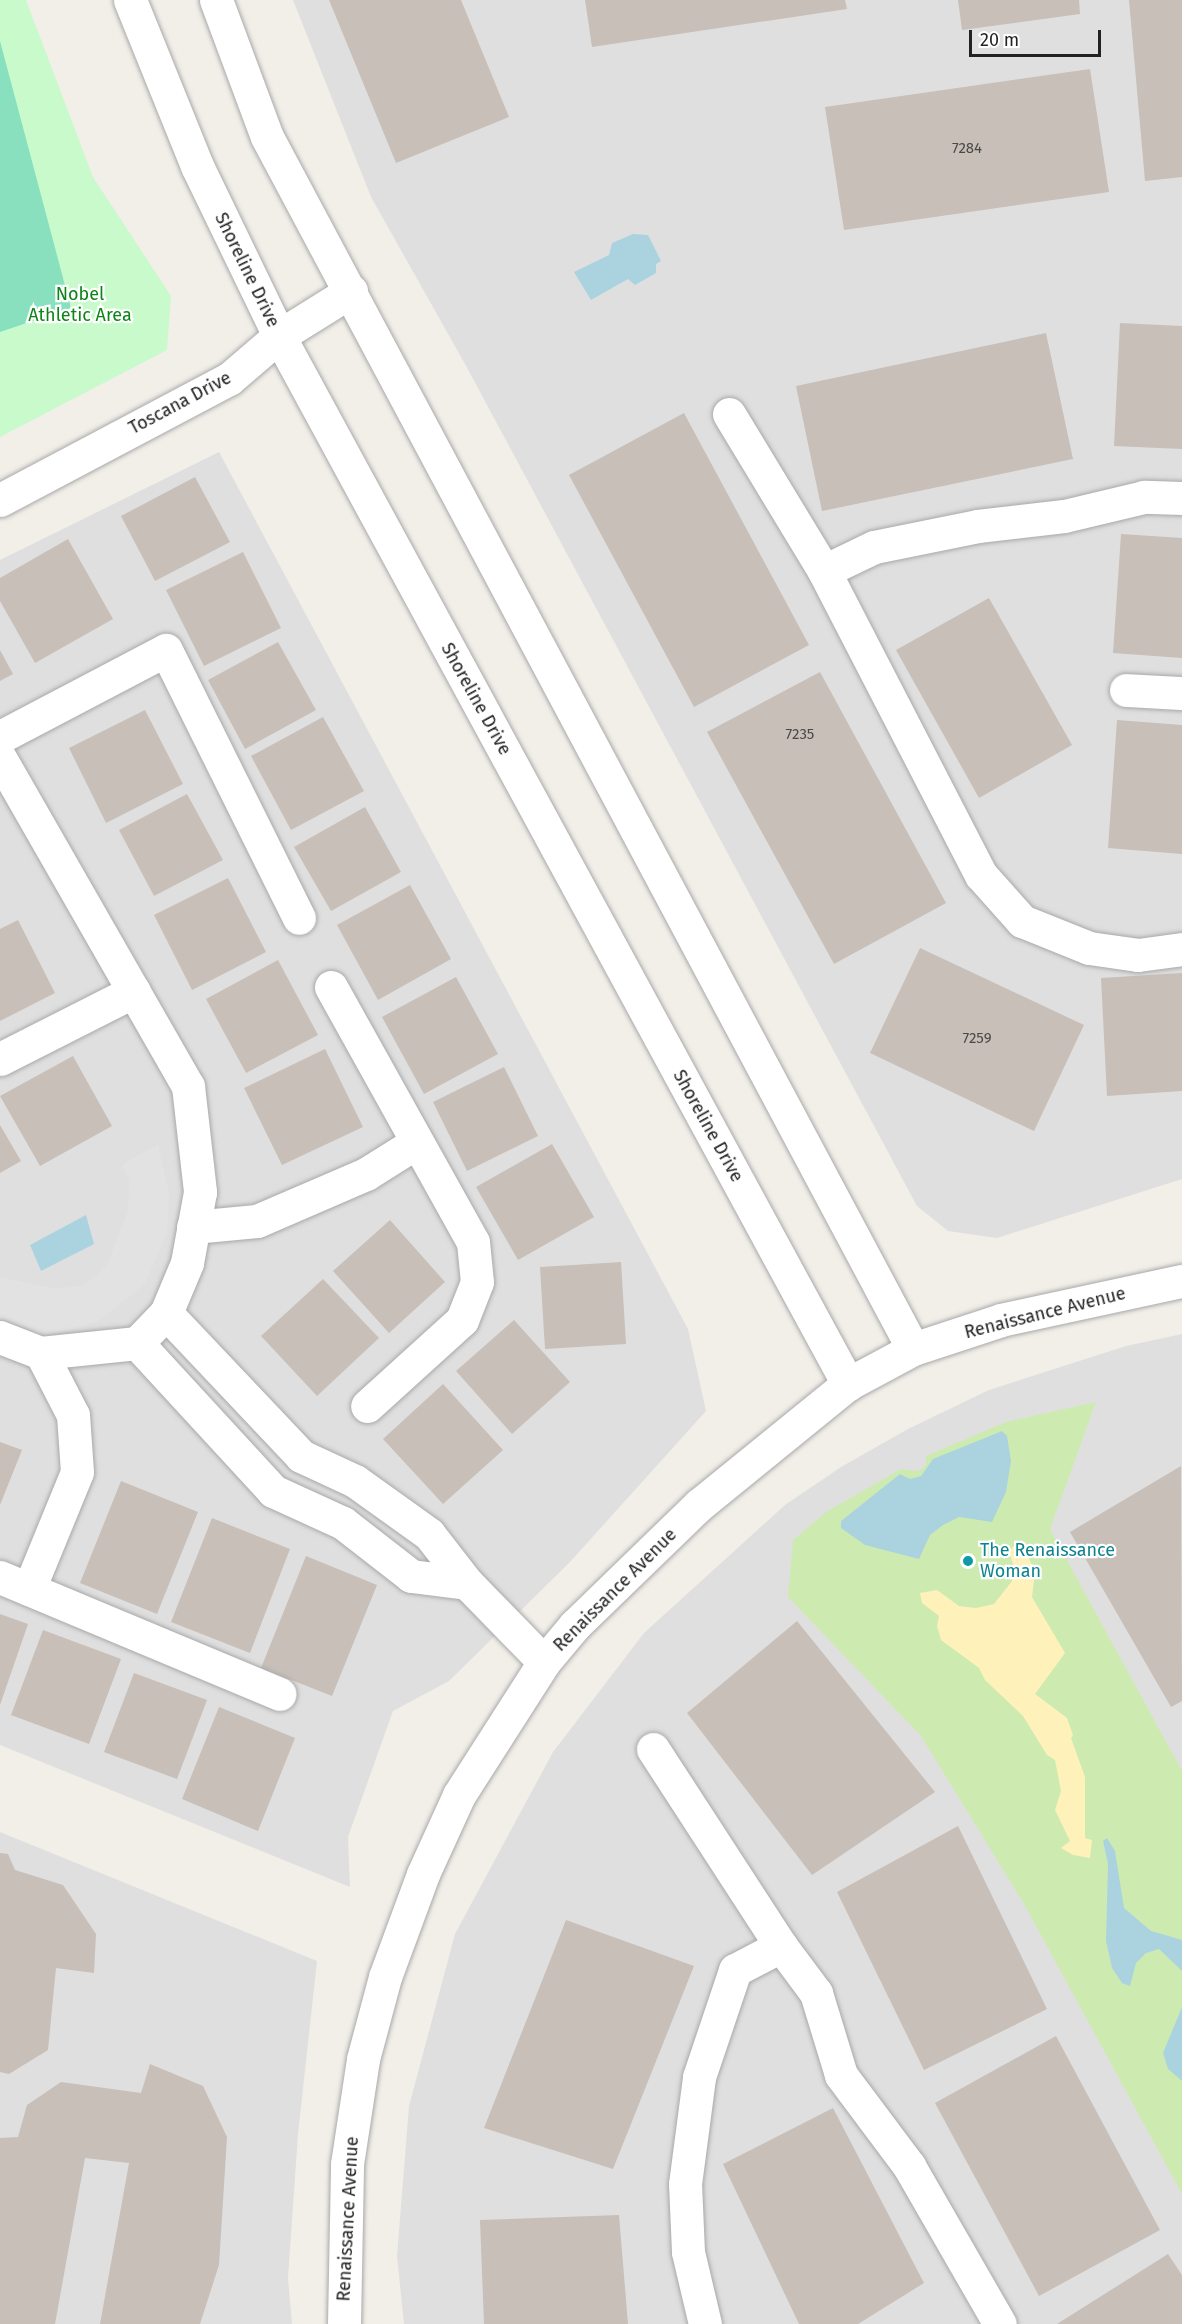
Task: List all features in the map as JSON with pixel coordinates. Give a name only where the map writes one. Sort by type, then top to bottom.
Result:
[{"type":"street","name":"Shoreline Drive","points":[[130,0],[197,166],[279,336],[848,1384]]},
{"type":"street","points":[[216,0],[267,137],[913,1349]]},
{"type":"street","name":"Toscana Drive","points":[[0,500],[229,379],[279,336],[351,291]]},
{"type":"street","points":[[729,414],[824,571],[981,875],[1022,921],[1089,948],[1138,955],[1182,949]]},
{"type":"street","points":[[824,571],[874,547],[978,526],[1064,516],[1144,497],[1182,498]]},
{"type":"street","points":[[0,737],[166,650],[299,918]]},
{"type":"street","points":[[1126,690],[1182,693]]},
{"type":"street","points":[[0,758],[188,1086],[200,1192],[187,1263],[166,1313],[137,1343],[41,1353],[0,1336]]},
{"type":"street","points":[[331,987],[473,1242],[477,1282],[462,1320],[367,1406]]},
{"type":"street","points":[[0,1059],[134,991]]},
{"type":"street","points":[[193,1227],[257,1221],[366,1174],[417,1142]]},
{"type":"street","name":"Renaissance Avenue","points":[[344,2324],[347,2164],[363,2059],[385,1977],[423,1874],[459,1795],[544,1662],[575,1625],[699,1505],[848,1384],[913,1349],[1001,1320],[1182,1281]]},
{"type":"street","points":[[166,1313],[302,1456],[354,1480],[429,1534],[467,1583],[544,1662]]},
{"type":"street","points":[[137,1343],[273,1491],[343,1523],[411,1576],[467,1583]]},
{"type":"street","points":[[41,1353],[73,1415],[77,1472],[14,1583],[280,1694]]},
{"type":"street","points":[[653,1749],[781,1946],[816,1993],[841,2075],[909,2166],[1000,2324]]},
{"type":"street","points":[[705,2324],[688,2252],[685,2184],[699,2077],[735,1970],[781,1946]]},
{"type":"shaded area","points":[[293,0],[1182,0],[1182,1179],[997,1238],[948,1231],[917,1206],[465,364],[371,197]]},
{"type":"shaded area","points":[[219,452],[688,1329],[706,1411],[570,1562],[449,1681],[393,1711],[348,1837],[350,1887],[0,1745],[0,560]]},
{"type":"shaded area","points":[[158,1144],[169,1193],[167,1233],[145,1284],[97,1322],[46,1336],[0,1328],[0,1277],[56,1289],[85,1285],[107,1265],[128,1211],[129,1181],[122,1165]]},
{"type":"shaded area","points":[[1182,1334],[1182,2324],[404,2324],[397,2256],[409,2106],[455,1934],[553,1752],[644,1633],[785,1505],[841,1467],[908,1429],[989,1390],[1126,1346]]},
{"type":"shaded area","points":[[0,1832],[317,1961],[298,2134],[288,2278],[292,2324],[0,2324]]},
{"type":"green space","name":"Nobel Athletic Area","points":[[0,0],[26,0],[93,177],[171,296],[167,350],[0,437]]},
{"type":"green space","points":[[0,41],[71,308],[0,332]]},
{"type":"green space","points":[[1096,1402],[1050,1529],[1182,1771],[1182,2194],[1024,1904],[921,1736],[788,1597],[793,1540],[826,1512],[901,1469],[919,1471],[926,1465],[926,1456],[1006,1422]]},
{"type":"sand","points":[[1017,1542],[1024,1548],[1035,1572],[1032,1597],[1065,1653],[1035,1694],[1067,1718],[1073,1735],[1071,1738],[1085,1777],[1085,1838],[1092,1840],[1090,1858],[1073,1855],[1061,1848],[1070,1841],[1055,1810],[1061,1791],[1055,1760],[1047,1755],[1023,1716],[985,1680],[979,1668],[941,1640],[937,1626],[939,1616],[922,1603],[920,1593],[937,1590],[959,1606],[976,1608],[994,1604],[1012,1581],[1014,1567],[1009,1552]]},
{"type":"water","points":[[633,234],[648,235],[661,261],[656,264],[656,273],[635,285],[628,279],[591,300],[574,272],[609,255],[612,243]]},
{"type":"water","points":[[86,1215],[94,1244],[41,1271],[30,1245]]},
{"type":"water","points":[[1002,1431],[1007,1436],[1011,1461],[1006,1492],[992,1522],[959,1517],[943,1525],[930,1535],[919,1559],[865,1545],[841,1528],[841,1521],[900,1474],[910,1479],[921,1476],[933,1459]]},
{"type":"water","points":[[1107,1838],[1115,1851],[1124,1908],[1151,1931],[1182,1940],[1182,1971],[1159,1949],[1146,1953],[1136,1963],[1130,1986],[1122,1983],[1112,1968],[1106,1941],[1108,1864],[1103,1841]]},
{"type":"water","points":[[1182,2007],[1182,2081],[1168,2069],[1163,2053]]},
{"type":"building","points":[[329,0],[461,0],[509,117],[396,163]]},
{"type":"building","points":[[585,0],[845,0],[847,9],[592,47]]},
{"type":"building","points":[[958,0],[1079,0],[1080,14],[962,30]]},
{"type":"building","points":[[1129,0],[1182,0],[1182,177],[1145,181]]},
{"type":"building","points":[[1090,69],[1109,192],[844,230],[825,107]]},
{"type":"building","points":[[1120,323],[1182,326],[1182,449],[1114,446]]},
{"type":"building","points":[[1046,333],[1073,459],[822,511],[796,386]]},
{"type":"building","points":[[684,413],[809,645],[694,707],[569,475]]},
{"type":"building","points":[[195,477],[230,542],[155,581],[121,516]]},
{"type":"building","points":[[1121,534],[1182,538],[1182,658],[1113,653]]},
{"type":"building","points":[[68,539],[113,619],[35,663],[0,601],[0,578]]},
{"type":"building","points":[[243,552],[281,628],[204,666],[166,590]]},
{"type":"building","points":[[989,598],[1072,745],[979,798],[896,650]]},
{"type":"building","points":[[278,642],[316,710],[245,749],[208,680]]},
{"type":"building","points":[[0,650],[13,674],[0,681]]},
{"type":"building","points":[[820,672],[946,903],[834,964],[707,732]]},
{"type":"building","points":[[145,710],[183,784],[106,823],[69,748]]},
{"type":"building","points":[[323,717],[364,791],[291,830],[251,756]]},
{"type":"building","points":[[1117,720],[1182,725],[1182,854],[1108,848]]},
{"type":"building","points":[[187,794],[223,860],[154,896],[119,830]]},
{"type":"building","points":[[365,807],[401,872],[331,911],[294,847]]},
{"type":"building","points":[[228,878],[266,952],[192,990],[154,915]]},
{"type":"building","points":[[410,885],[451,959],[378,1000],[337,925]]},
{"type":"building","points":[[18,920],[55,993],[0,1021],[0,929]]},
{"type":"building","points":[[920,948],[1084,1025],[1034,1131],[870,1053]]},
{"type":"building","points":[[278,960],[318,1035],[246,1073],[206,999]]},
{"type":"building","points":[[1182,973],[1182,1091],[1107,1096],[1101,978]]},
{"type":"building","points":[[456,977],[498,1054],[424,1094],[382,1017]]},
{"type":"building","points":[[325,1049],[363,1127],[282,1165],[244,1088]]},
{"type":"building","points":[[73,1056],[112,1126],[40,1166],[0,1096]]},
{"type":"building","points":[[504,1067],[538,1136],[467,1171],[433,1102]]},
{"type":"building","points":[[0,1125],[21,1161],[0,1173]]},
{"type":"building","points":[[552,1144],[594,1217],[518,1260],[476,1187]]},
{"type":"building","points":[[390,1220],[445,1282],[389,1333],[333,1271]]},
{"type":"building","points":[[621,1262],[626,1344],[545,1349],[540,1267]]},
{"type":"building","points":[[323,1279],[379,1338],[317,1396],[261,1336]]},
{"type":"building","points":[[514,1320],[570,1382],[512,1434],[456,1371]]},
{"type":"building","points":[[443,1384],[503,1450],[443,1504],[383,1439]]},
{"type":"building","points":[[0,1442],[22,1450],[0,1505]]},
{"type":"building","points":[[1181,1466],[1182,1701],[1171,1707],[1070,1532]]},
{"type":"building","points":[[121,1481],[198,1512],[157,1614],[80,1583]]},
{"type":"building","points":[[212,1518],[290,1549],[250,1653],[171,1622]]},
{"type":"building","points":[[306,1556],[377,1585],[332,1696],[261,1668]]},
{"type":"building","points":[[0,1614],[28,1624],[0,1705]]},
{"type":"building","points":[[797,1621],[935,1792],[812,1875],[687,1713]]},
{"type":"building","points":[[43,1630],[121,1659],[89,1744],[11,1715]]},
{"type":"building","points":[[134,1673],[207,1700],[177,1779],[104,1752]]},
{"type":"building","points":[[219,1707],[295,1738],[258,1831],[182,1799]]},
{"type":"building","points":[[958,1826],[1047,2009],[924,2070],[837,1892]]},
{"type":"building","points":[[0,1853],[8,1854],[15,1870],[63,1885],[96,1934],[94,1973],[56,1968],[48,2050],[9,2074],[0,2072]]},
{"type":"building","points":[[566,1920],[694,1966],[613,2169],[484,2128]]},
{"type":"building","points":[[1056,2036],[1160,2230],[1039,2296],[935,2103]]},
{"type":"building","points":[[150,2064],[203,2086],[227,2137],[219,2265],[200,2324],[100,2324],[129,2163],[85,2158],[55,2324],[0,2324],[0,2138],[18,2137],[27,2105],[61,2082],[141,2093]]},
{"type":"building","points":[[833,2108],[924,2283],[858,2324],[799,2324],[723,2164]]},
{"type":"building","points":[[619,2215],[628,2324],[484,2324],[480,2220]]},
{"type":"building","points":[[1168,2254],[1182,2275],[1182,2324],[1057,2324]]},
{"type":"place","name":"The Renaissance Woman","points":[[968,1561]]}]
